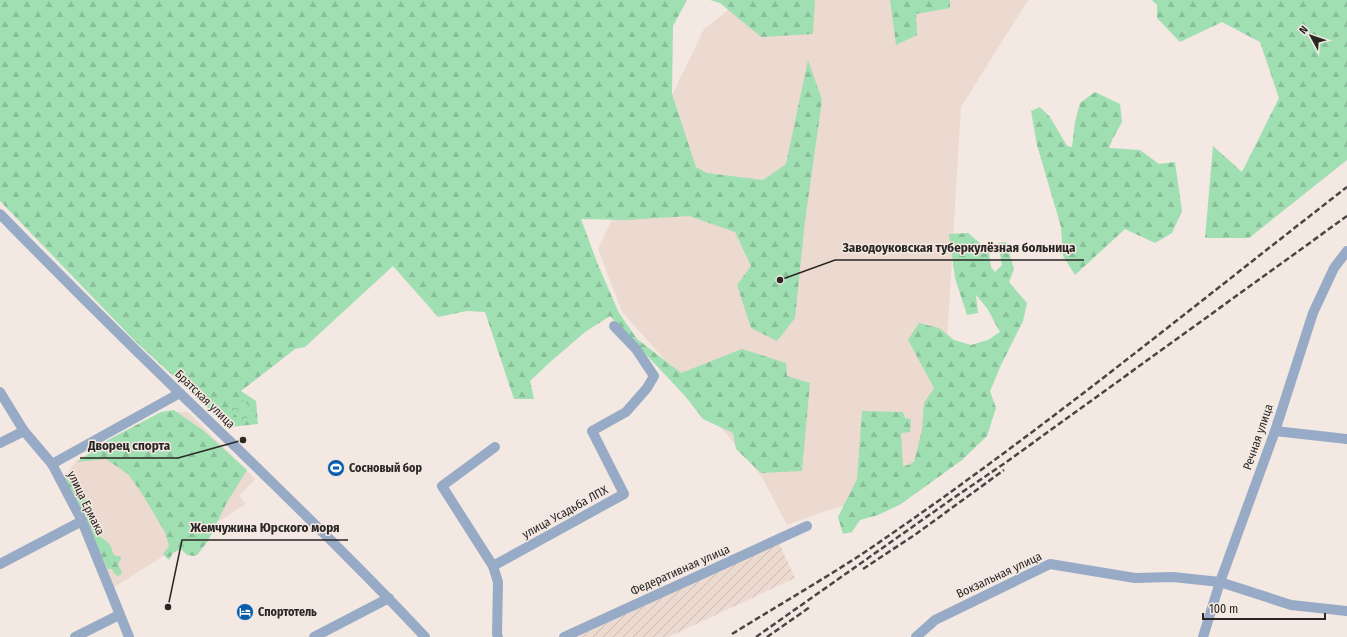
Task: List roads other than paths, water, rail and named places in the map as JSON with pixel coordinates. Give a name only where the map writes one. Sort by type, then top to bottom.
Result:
[{"type":"street","name":"Братская улица","points":[[0,214],[64,281],[325,534],[389,598],[425,637]]},
{"type":"street","name":"Речная улица","points":[[1203,637],[1220,582],[1275,431],[1313,313],[1334,268],[1347,251]]},
{"type":"street","name":"улица Усадьба ЛПХ","points":[[494,566],[624,494],[592,431],[626,412],[647,388],[654,376],[636,349],[614,326]]},
{"type":"street","name":"улица Ермака","points":[[0,392],[24,431],[52,464],[82,522],[128,637]]},
{"type":"street","points":[[52,464],[180,393]]},
{"type":"street","points":[[0,444],[24,431]]},
{"type":"street","points":[[1275,431],[1347,439]]},
{"type":"street","points":[[495,447],[442,486],[494,566],[498,582],[498,637]]},
{"type":"street","points":[[0,564],[82,522]]},
{"type":"street","name":"Федеративная улица","points":[[564,637],[807,526]]},
{"type":"street","name":"Вокзальная улица","points":[[916,637],[935,620],[1050,564],[1135,578],[1173,577],[1220,582],[1291,606],[1347,611]]},
{"type":"street","points":[[314,637],[389,598]]},
{"type":"street","points":[[75,637],[120,615]]},
{"type":"railway","points":[[732,634],[859,556],[984,468],[1106,376],[1347,187]]},
{"type":"railway","points":[[756,637],[1005,463],[1347,216]]},
{"type":"railway","points":[[863,569],[916,534],[1004,470]]},
{"type":"railway","points":[[767,637],[810,607]]},
{"type":"place","name":"Заводоуковская туберкулёзная больница","points":[[780,280]]},
{"type":"place","name":"Дворец спорта","points":[[243,440]]},
{"type":"place","name":"Сосновый бор","points":[[336,468]]},
{"type":"place","name":"Жемчужина Юрского моря","points":[[168,607]]},
{"type":"place","name":"Спортотель","points":[[245,612]]}]
